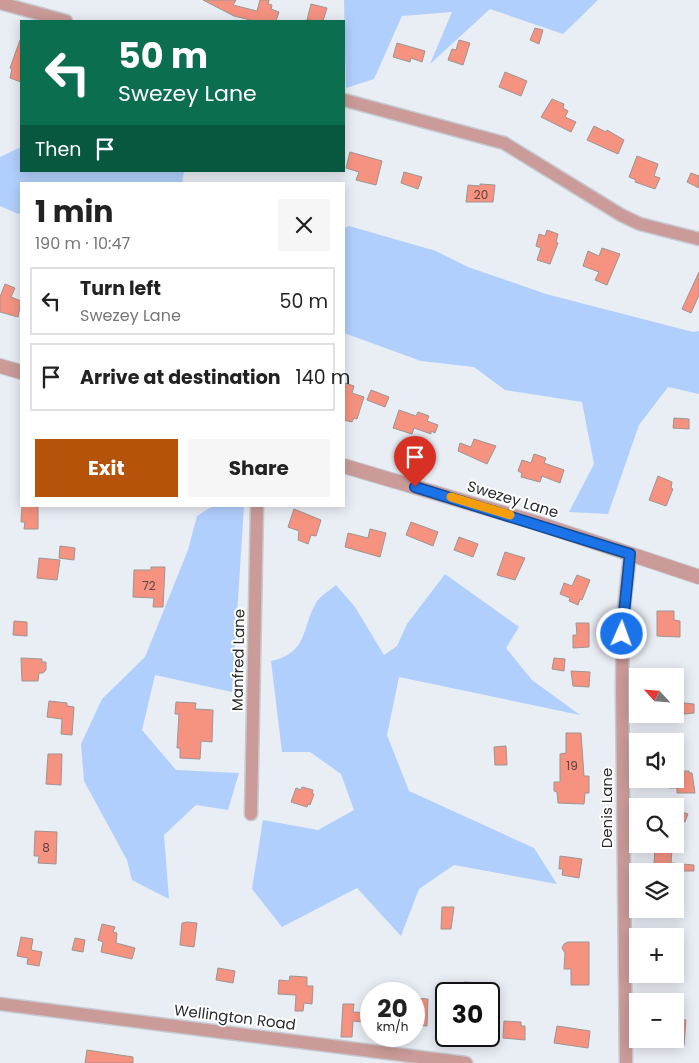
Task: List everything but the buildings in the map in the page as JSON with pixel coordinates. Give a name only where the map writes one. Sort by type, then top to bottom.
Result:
[{"type":"street","points":[[0,3],[62,20]]},
{"type":"street","points":[[345,100],[504,143],[621,215],[640,224],[699,239]]},
{"type":"street","points":[[0,366],[20,372]]},
{"type":"street","name":"Swezey Lane","points":[[345,466],[537,523],[699,576]]},
{"type":"street","name":"Manfred Lane","points":[[251,814],[257,507]]},
{"type":"street","name":"Denis Lane","points":[[626,1063],[622,689],[623,616],[630,554]]},
{"type":"street","name":"Wellington Road","points":[[0,1004],[466,1063]]},
{"type":"shaded area","points":[[344,0],[598,0],[563,34],[490,9],[430,64],[452,12],[402,16],[374,79],[346,88]]},
{"type":"shaded area","points":[[20,147],[20,172],[184,172],[182,182],[20,182],[20,213],[18,214],[0,206],[0,157]]},
{"type":"shaded area","points":[[349,226],[436,251],[468,267],[546,294],[693,332],[699,331],[699,394],[668,387],[639,425],[608,514],[569,512],[594,464],[582,402],[505,390],[474,367],[421,361],[345,333],[345,228]]},
{"type":"shaded area","points":[[211,507],[244,507],[232,692],[155,675],[142,730],[176,770],[239,773],[228,810],[196,805],[164,835],[169,899],[132,880],[127,860],[84,781],[81,744],[102,699],[145,657],[188,550],[197,516]]},
{"type":"shaded area","points":[[445,574],[519,627],[506,648],[532,680],[580,715],[399,677],[387,735],[409,791],[534,848],[557,884],[454,865],[419,889],[401,936],[357,888],[282,927],[252,889],[263,820],[318,830],[354,810],[341,774],[310,752],[282,752],[271,661],[284,657],[299,645],[318,600],[336,585],[355,607],[384,655],[397,646],[407,624]]},
{"type":"slow traffic","points":[[451,497],[510,515]]},
{"type":"route","points":[[415,487],[537,523],[630,554],[622,634]]}]
